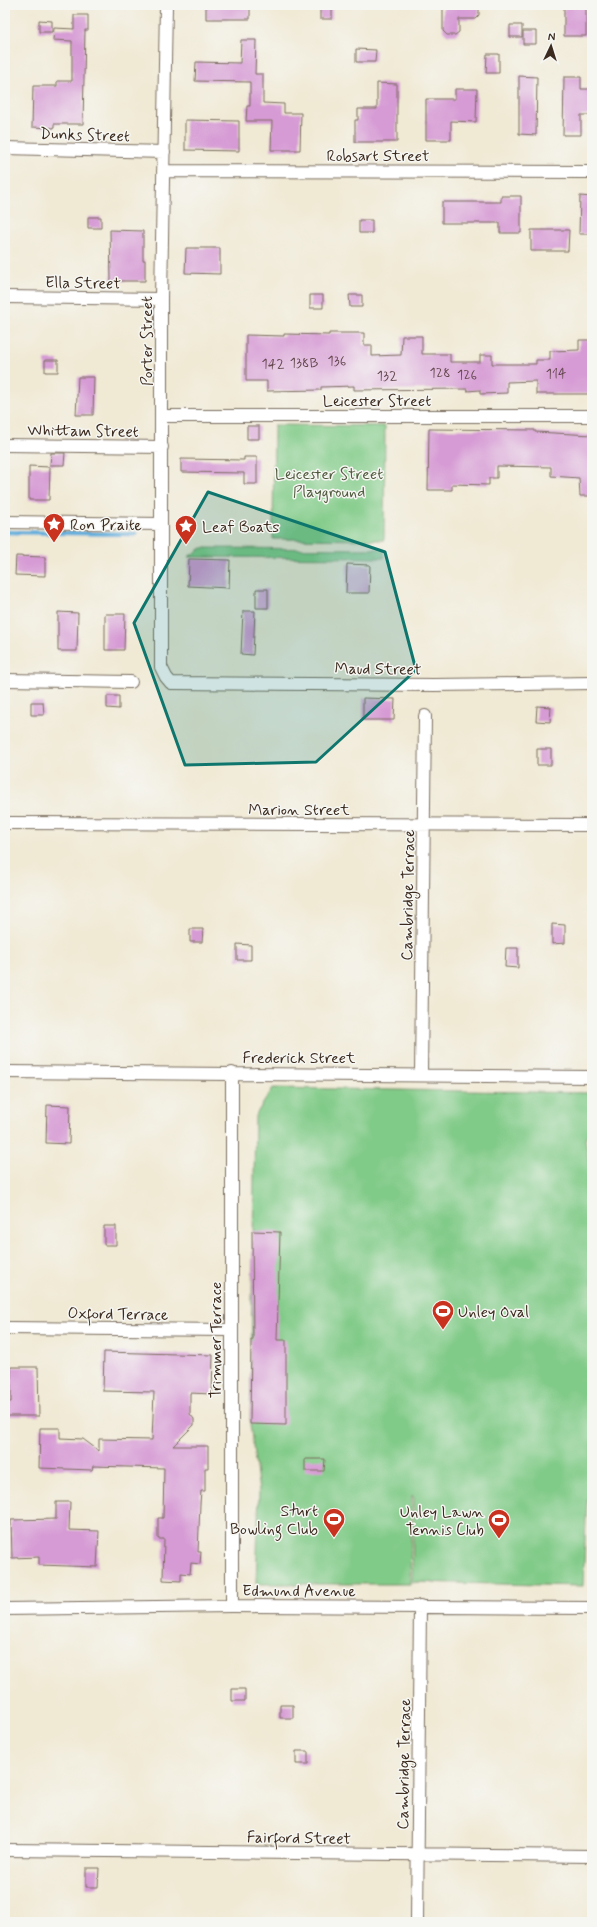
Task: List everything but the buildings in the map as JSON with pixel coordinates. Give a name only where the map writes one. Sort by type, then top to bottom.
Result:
[{"type":"street","name":"Porter Street","points":[[166,5],[161,299],[161,666],[166,676]]},
{"type":"street","name":"Dunks Street","points":[[5,148],[164,152]]},
{"type":"street","name":"Robsart Street","points":[[163,171],[592,172]]},
{"type":"street","name":"Ella Street","points":[[5,297],[161,299]]},
{"type":"street","name":"Leicester Street","points":[[162,416],[592,416]]},
{"type":"street","name":"Whittam Street","points":[[5,446],[162,447]]},
{"type":"street","points":[[5,522],[161,524]]},
{"type":"street","name":"Maud Street","points":[[166,676],[171,683],[434,685],[592,683]]},
{"type":"street","points":[[5,680],[131,682]]},
{"type":"street","name":"Cambridge Terrace","points":[[421,1074],[425,716]]},
{"type":"street","name":"Marion Street","points":[[5,824],[424,826],[592,825]]},
{"type":"street","name":"Frederick Street","points":[[5,1072],[421,1074],[592,1077]]},
{"type":"street","name":"Trimmer Terrace","points":[[232,1073],[232,1606]]},
{"type":"street","name":"Oxford Terrace","points":[[5,1328],[231,1330]]},
{"type":"street","name":"Edmund Avenue","points":[[5,1608],[232,1606],[592,1608]]},
{"type":"street","name":"Cambridge Terrace","points":[[417,1922],[420,1606]]},
{"type":"street","name":"Fairford Street","points":[[5,1850],[592,1856]]},
{"type":"highlighted area","points":[[208,492],[385,552],[416,670],[316,762],[185,765],[134,623]]},
{"type":"green space","name":"Leicester Street Playground","points":[[274,425],[385,426],[384,540],[273,539]]},
{"type":"green space","points":[[202,548],[384,549],[384,558],[188,557]]},
{"type":"green space","points":[[273,1088],[592,1093],[592,1135],[585,1137],[592,1188],[592,1497],[587,1499],[583,1586],[412,1582],[414,1498],[412,1495],[410,1584],[256,1584],[259,1491],[250,1424],[255,1116]]},
{"type":"waterway","points":[[5,532],[136,534]]},
{"type":"place","name":"Ron Praite","points":[[54,544]]},
{"type":"place","name":"Leaf Boats","points":[[186,546]]},
{"type":"place","name":"Unley Oval","points":[[443,1330]]},
{"type":"place","name":"Sturt Bowling Club","points":[[334,1538]]},
{"type":"place","name":"Unley Lawn Tennis Club","points":[[499,1540]]}]
